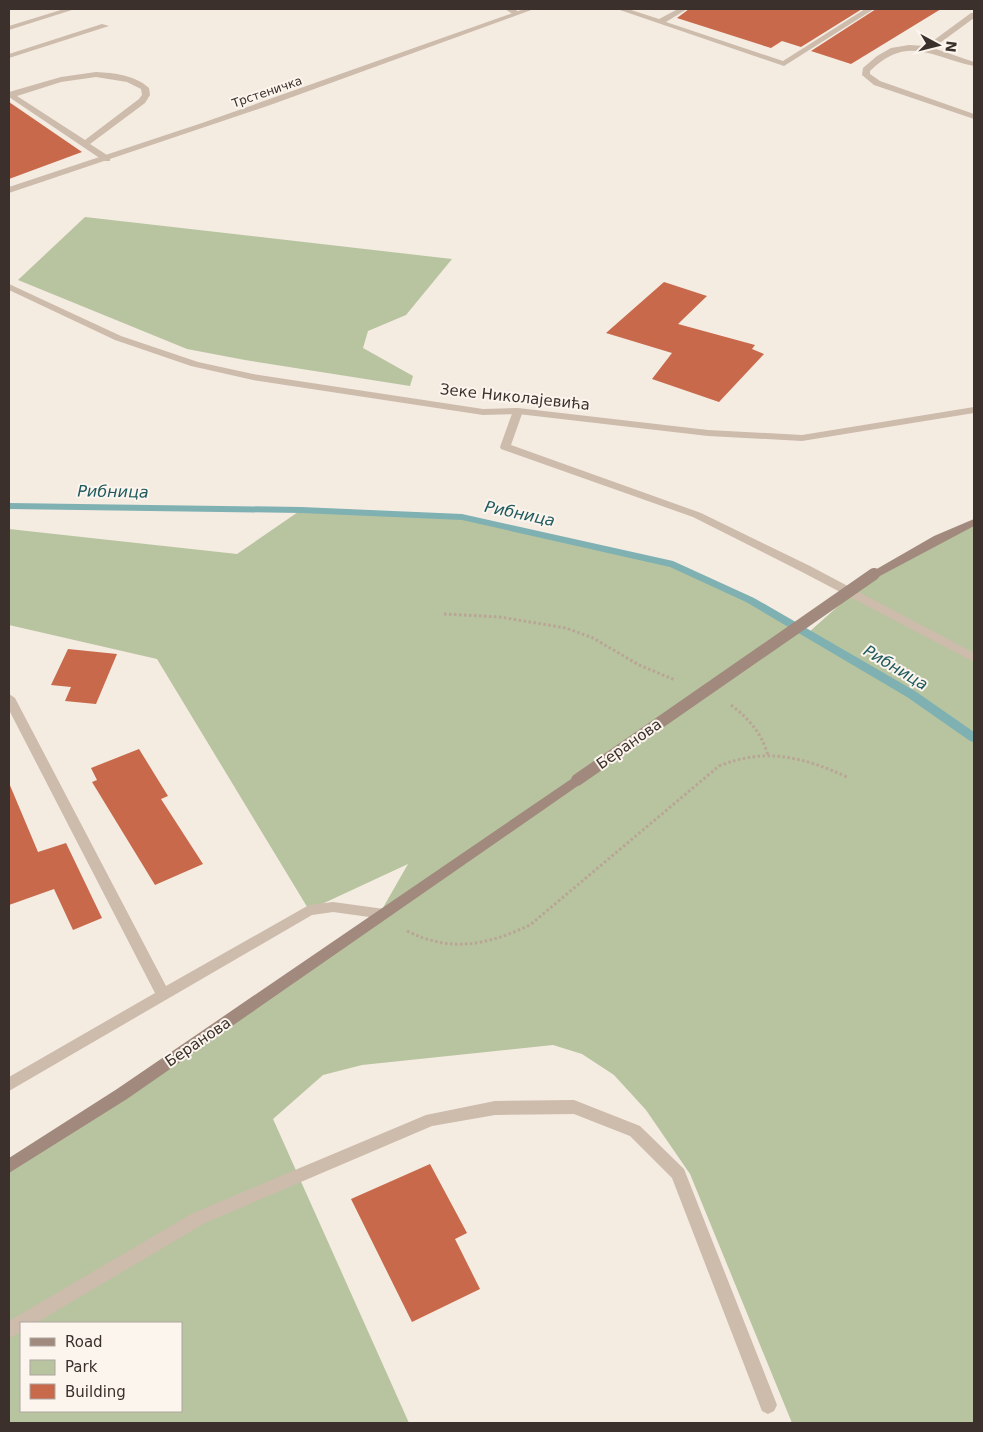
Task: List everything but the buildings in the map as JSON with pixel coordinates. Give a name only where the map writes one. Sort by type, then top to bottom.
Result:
[{"type":"main road","name":"Беранова","points":[[9,1166],[122,1094],[874,574],[938,539],[974,522]]},
{"type":"street","points":[[9,28],[58,10],[71,9]]},
{"type":"street","points":[[509,9],[518,13]]},
{"type":"street","name":"Трстеничка","points":[[9,190],[107,159],[530,9]]},
{"type":"street","points":[[622,9],[784,64],[870,9]]},
{"type":"street","points":[[660,22],[683,9]]},
{"type":"street","points":[[927,49],[974,16]]},
{"type":"street","points":[[9,56],[105,26]]},
{"type":"street","points":[[974,64],[927,49],[910,46],[894,49],[866,70],[866,75],[877,83],[974,117]]},
{"type":"street","points":[[10,94],[63,78],[86,76],[129,80],[145,88],[146,94],[142,101],[85,144]]},
{"type":"street","points":[[10,94],[107,159]]},
{"type":"street","name":"Зеке Николајевића","points":[[9,287],[118,338],[195,364],[253,377],[483,412],[518,411],[708,433],[802,438],[918,421],[974,410]]},
{"type":"street","points":[[518,411],[504,447],[697,515],[806,569],[974,658]]},
{"type":"street","points":[[9,698],[163,995]]},
{"type":"street","points":[[9,1085],[309,910],[333,907],[384,914]]},
{"type":"street","points":[[23,1322],[199,1218],[431,1120],[496,1108],[574,1107],[635,1131],[678,1174],[768,1405]]},
{"type":"street","points":[[9,1330],[20,1324]]},
{"type":"path","points":[[444,614],[508,618],[566,628],[593,638],[639,665],[679,682]]},
{"type":"path","points":[[729,704],[749,718],[762,735],[768,755]]},
{"type":"path","points":[[384,914],[409,932],[426,939],[463,946],[499,940],[516,933],[545,914],[719,766],[731,760],[749,755],[768,755],[821,765],[847,777]]},
{"type":"green space","points":[[85,217],[452,259],[406,315],[368,331],[363,348],[413,376],[410,386],[187,349],[18,280]]},
{"type":"green space","points":[[301,510],[462,517],[673,564],[750,600],[808,633],[874,574],[938,539],[974,522],[974,1423],[792,1423],[690,1174],[646,1110],[614,1075],[582,1054],[553,1045],[362,1065],[323,1075],[273,1119],[409,1423],[9,1423],[9,1166],[122,1094],[376,920],[408,864],[309,910],[157,659],[9,625],[9,529],[237,554]]},
{"type":"waterway","name":"Рибница","points":[[9,506],[301,510],[462,517],[673,564],[750,600],[911,694],[974,738]]}]
